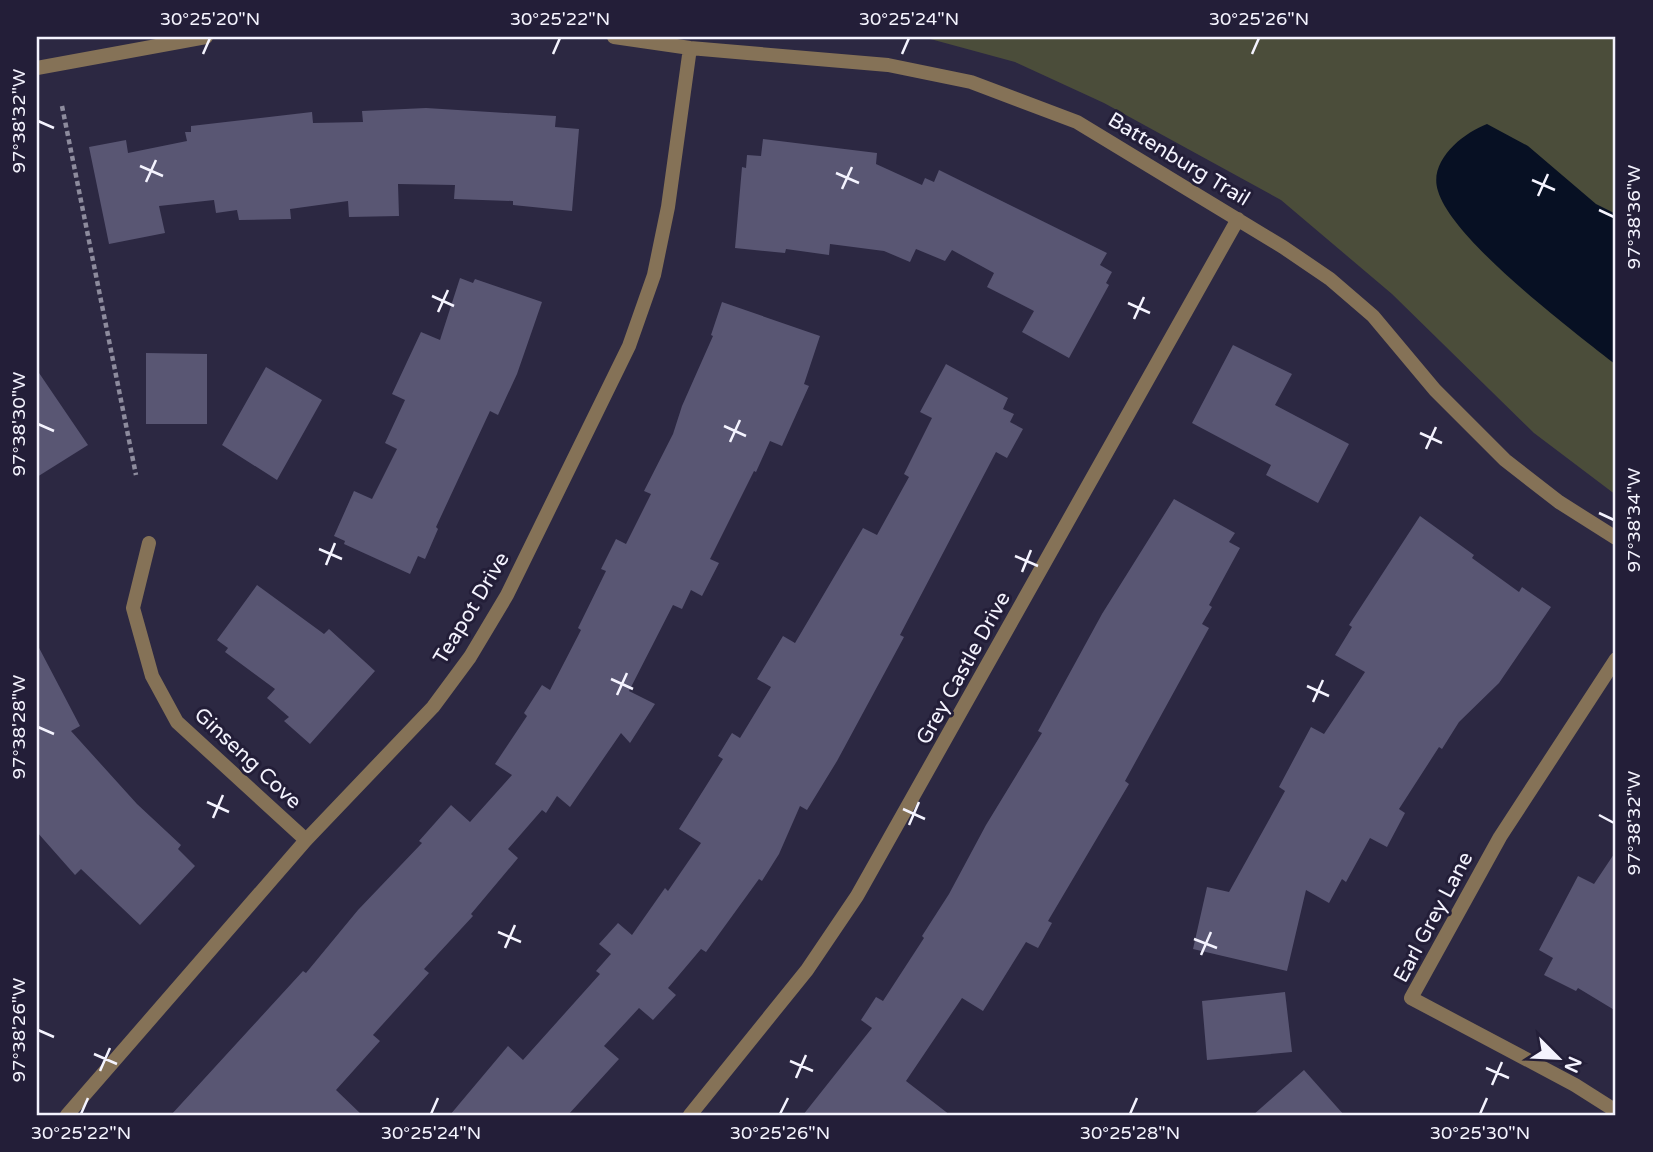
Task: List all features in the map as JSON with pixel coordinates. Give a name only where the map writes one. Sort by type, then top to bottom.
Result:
[{"type":"street","points":[[37,68],[206,37]]},
{"type":"street","name":"Battenburg Trail","points":[[614,37],[690,48],[888,65],[971,82],[1077,122],[1238,219],[1347,294],[1373,316],[1435,390],[1505,460],[1559,502],[1616,538]]},
{"type":"street","name":"Teapot Drive","points":[[66,1115],[306,840],[433,706],[470,657],[507,595],[629,346],[654,275],[690,48]]},
{"type":"street","name":"Grey Castle Drive","points":[[690,1115],[807,970],[857,896],[1238,219]]},
{"type":"street","name":"Ginseng Cove","points":[[149,543],[133,608],[152,676],[177,722],[306,840]]},
{"type":"street","name":"Earl Grey Lane","points":[[1616,659],[1500,837],[1411,998],[1575,1085],[1616,1111]]},
{"type":"path","points":[[62,106],[136,475]]},
{"type":"green space","points":[[923,37],[1616,37],[1616,495],[1534,433],[1392,294],[1281,200],[1104,103],[1015,62]]},
{"type":"water","points":[[1487,124],[1528,146],[1596,204],[1616,214],[1616,365],[1516,284],[1466,234],[1448,211],[1438,191],[1438,169],[1458,141]]},
{"type":"building","points":[[426,108],[556,116],[555,127],[579,129],[572,211],[513,205],[513,201],[454,199],[455,185],[398,184],[399,216],[349,217],[348,201],[290,209],[291,219],[239,220],[237,210],[216,213],[214,200],[159,206],[165,233],[109,244],[89,147],[126,140],[128,153],[187,141],[185,132],[191,132],[191,126],[312,112],[313,123],[363,122],[362,111]]},
{"type":"building","points":[[763,139],[877,153],[876,164],[922,185],[925,178],[934,182],[939,170],[1107,253],[1100,265],[1112,272],[1106,283],[1109,285],[1069,358],[1022,332],[1034,311],[987,287],[994,273],[952,250],[945,261],[916,249],[910,262],[884,251],[830,244],[829,255],[786,249],[785,253],[735,248],[742,167],[746,168],[747,155],[761,156]]},
{"type":"building","points":[[460,278],[473,283],[475,279],[542,302],[517,374],[498,415],[490,411],[436,527],[438,529],[425,559],[418,556],[410,574],[344,544],[345,541],[334,536],[354,491],[372,499],[397,449],[385,443],[405,400],[392,394],[421,332],[440,340]]},
{"type":"building","points":[[722,302],[820,336],[804,384],[809,386],[782,446],[770,441],[756,472],[754,471],[710,559],[719,563],[702,596],[691,590],[682,609],[673,605],[629,691],[655,704],[630,743],[621,733],[570,807],[557,796],[546,813],[542,810],[508,849],[518,858],[471,914],[473,916],[424,969],[429,973],[373,1035],[380,1041],[336,1090],[362,1115],[171,1115],[303,971],[306,973],[358,910],[422,843],[419,841],[451,805],[470,822],[512,775],[495,764],[527,716],[524,713],[542,685],[550,690],[581,630],[578,628],[606,571],[601,569],[616,539],[626,544],[651,494],[644,491],[673,434],[682,406],[713,336],[711,335]]},
{"type":"building","points":[[1233,345],[1292,374],[1275,405],[1349,444],[1318,503],[1266,475],[1271,465],[1192,423]]},
{"type":"building","points":[[146,353],[207,354],[207,424],[146,424]]},
{"type":"building","points":[[946,364],[1008,398],[1003,409],[1014,414],[1010,422],[1023,429],[1007,458],[996,452],[900,635],[904,637],[837,761],[807,810],[800,806],[779,854],[762,881],[759,879],[706,952],[701,949],[668,988],[676,995],[653,1020],[639,1008],[604,1046],[619,1059],[568,1115],[450,1115],[508,1046],[523,1060],[600,974],[596,971],[611,954],[599,944],[618,923],[632,935],[665,888],[668,891],[701,843],[679,829],[723,759],[718,756],[732,733],[740,738],[771,687],[757,679],[783,636],[795,643],[863,528],[877,535],[909,477],[904,474],[932,418],[920,412]]},
{"type":"building","points":[[266,367],[322,400],[277,480],[222,445]]},
{"type":"building","points":[[37,370],[88,445],[37,477]]},
{"type":"building","points":[[1174,499],[1235,533],[1229,542],[1240,548],[1209,605],[1212,607],[1202,624],[1209,628],[1125,781],[1129,784],[1048,921],[1052,923],[1038,948],[1026,942],[983,1011],[962,998],[906,1081],[950,1115],[803,1115],[872,1028],[861,1020],[876,997],[883,1001],[924,938],[922,936],[1042,733],[1038,731],[1102,614]]},
{"type":"building","points":[[1420,516],[1519,592],[1522,587],[1551,607],[1499,683],[1459,722],[1442,749],[1439,747],[1399,809],[1405,813],[1387,847],[1370,838],[1346,882],[1342,879],[1329,903],[1306,890],[1287,971],[1193,949],[1207,887],[1229,892],[1285,791],[1279,787],[1311,727],[1324,734],[1365,672],[1335,655],[1352,627],[1349,625]]},
{"type":"building","points":[[257,585],[324,634],[329,629],[375,671],[310,744],[284,721],[289,717],[267,698],[275,689],[225,652],[228,648],[217,640]]},
{"type":"building","points":[[37,644],[80,726],[71,731],[137,804],[181,845],[178,849],[195,866],[140,925],[81,869],[75,875],[37,832]]},
{"type":"building","points":[[1616,851],[1616,1011],[1578,988],[1576,991],[1544,975],[1553,958],[1539,950],[1578,876],[1594,884]]},
{"type":"building","points":[[1285,992],[1292,1052],[1207,1060],[1202,1001]]},
{"type":"building","points":[[1304,1070],[1344,1115],[1253,1115]]}]
